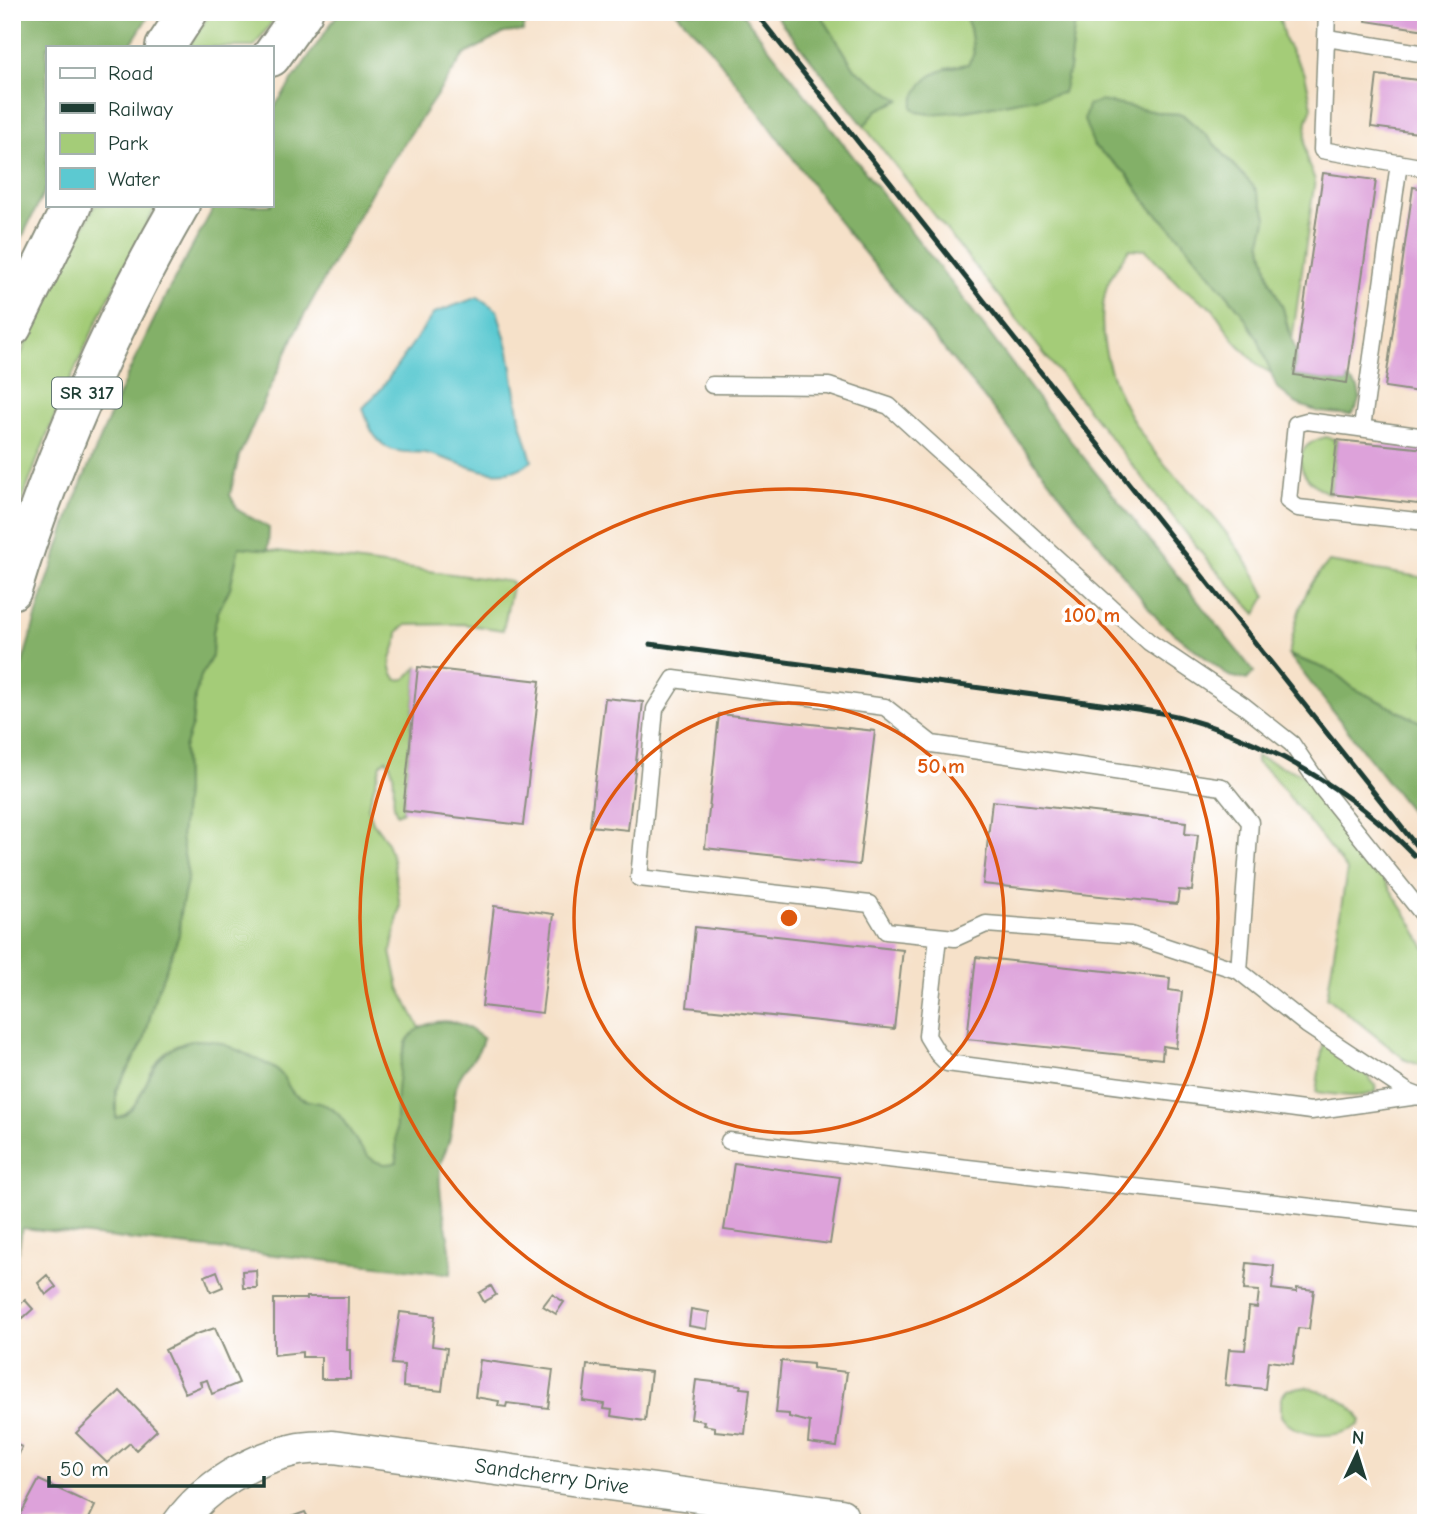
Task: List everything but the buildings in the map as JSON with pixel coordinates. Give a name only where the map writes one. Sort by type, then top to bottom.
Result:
[{"type":"main road","points":[[166,46],[188,12]]},
{"type":"main road","points":[[273,54],[303,12]]},
{"type":"main road","points":[[12,327],[72,206]]},
{"type":"main road","name":"SR 317","points":[[12,590],[72,426],[115,330],[179,206]]},
{"type":"street","name":"Sandcherry Drive","points":[[180,1523],[198,1499],[264,1458],[297,1449],[333,1447],[841,1515]]},
{"type":"lane","points":[[1327,12],[1322,150],[1426,168]]},
{"type":"lane","points":[[1327,38],[1426,54]]},
{"type":"lane","points":[[1362,428],[1399,163]]},
{"type":"lane","points":[[712,385],[829,386],[889,406],[1149,642],[1244,706],[1293,744],[1321,787],[1426,918]]},
{"type":"lane","points":[[1426,437],[1307,421],[1296,424],[1288,501],[1298,508],[1426,522]]},
{"type":"lane","points":[[1239,971],[1250,822],[1222,786],[932,744],[885,707],[674,679],[655,709],[639,878],[870,904],[886,931],[955,938],[986,924],[1131,935],[1239,971],[1307,1025],[1408,1092],[1422,1098]]},
{"type":"lane","points":[[938,937],[928,1036],[938,1054],[947,1063],[1311,1111],[1422,1098]]},
{"type":"lane","points":[[729,1141],[1426,1220]]},
{"type":"green space","points":[[12,12],[151,12],[130,46],[46,46],[46,188],[12,258]]},
{"type":"green space","points":[[211,12],[279,12],[255,46],[189,46]]},
{"type":"green space","points":[[339,12],[528,12],[523,31],[504,33],[464,55],[373,189],[299,325],[239,456],[230,495],[238,510],[269,528],[268,550],[239,547],[230,588],[218,612],[213,632],[212,656],[201,676],[195,696],[192,725],[184,748],[185,790],[181,838],[188,876],[180,913],[179,935],[155,997],[144,1041],[116,1090],[116,1118],[128,1112],[136,1102],[164,1054],[177,1045],[196,1040],[212,1041],[268,1065],[282,1075],[295,1095],[332,1109],[343,1120],[361,1148],[376,1162],[397,1162],[398,1085],[407,1042],[416,1031],[430,1024],[445,1021],[463,1025],[483,1038],[457,1084],[452,1131],[440,1168],[451,1274],[22,1228],[12,1292],[12,700],[42,597],[76,496],[126,378],[167,293],[214,206],[273,206],[273,109]]},
{"type":"green space","points":[[676,12],[741,12],[1054,420],[1254,672],[1247,680],[1229,676],[1160,622],[990,405],[843,227],[708,46]]},
{"type":"green space","points":[[773,12],[819,12],[855,69],[900,100],[877,110],[864,126]]},
{"type":"green space","points":[[819,12],[963,12],[970,28],[974,53],[968,64],[946,68],[965,111],[1062,93],[1069,69],[1076,12],[1278,12],[1285,41],[1305,74],[1312,107],[1307,121],[1305,144],[1308,164],[1315,180],[1292,341],[1283,308],[1270,281],[1261,241],[1267,216],[1255,188],[1207,136],[1182,114],[1162,113],[1094,146],[1126,173],[1150,207],[1176,233],[1240,310],[1258,339],[1271,373],[1259,366],[1235,341],[1213,309],[1179,285],[1146,250],[1129,249],[1109,281],[1103,308],[1103,331],[1112,375],[1143,436],[1218,523],[1248,564],[1266,597],[1256,614],[1209,562],[864,126],[877,110],[899,100],[855,69]]},
{"type":"green space","points":[[963,12],[1076,12],[1069,69],[1063,93],[965,111],[930,114],[917,112],[912,107],[919,88],[925,81],[948,68],[968,64],[974,54],[970,28]]},
{"type":"green space","points":[[1101,101],[1162,113],[1182,114],[1207,136],[1255,188],[1267,216],[1261,241],[1270,281],[1283,308],[1297,353],[1294,375],[1347,383],[1348,379],[1358,388],[1360,397],[1356,409],[1350,415],[1319,412],[1297,404],[1277,388],[1258,339],[1240,310],[1176,233],[1150,207],[1126,173],[1094,146],[1084,120],[1088,105]]},
{"type":"green space","points":[[94,206],[156,206],[77,365],[42,447],[12,531],[12,376],[31,331]]},
{"type":"green space","points":[[1326,437],[1337,440],[1331,494],[1311,481],[1301,465],[1305,448]]},
{"type":"green space","points":[[239,546],[513,582],[503,630],[463,624],[406,625],[398,632],[391,661],[397,680],[405,679],[418,667],[403,811],[397,814],[393,773],[386,759],[381,764],[368,807],[393,859],[400,907],[391,952],[399,988],[420,1028],[408,1039],[401,1064],[397,1099],[397,1163],[375,1162],[367,1156],[337,1113],[327,1106],[295,1095],[279,1072],[195,1041],[177,1046],[164,1054],[155,1065],[136,1102],[116,1118],[116,1090],[144,1041],[155,997],[179,935],[180,913],[188,876],[181,838],[185,790],[184,748],[192,725],[195,696],[201,676],[212,656],[213,632],[218,612],[230,588]]},
{"type":"green space","points":[[1329,562],[1426,578],[1426,725],[1353,688],[1334,672],[1289,655],[1301,605],[1312,583]]},
{"type":"green space","points":[[1289,655],[1334,672],[1353,688],[1426,725],[1426,831]]},
{"type":"green space","points":[[1256,756],[1301,774],[1317,790],[1372,861],[1410,920],[1426,950],[1426,1067],[1406,1060],[1327,997],[1347,870],[1272,775],[1256,762]]},
{"type":"green space","points":[[1324,1038],[1364,1073],[1376,1086],[1375,1092],[1354,1096],[1316,1092]]},
{"type":"green space","points":[[1307,1387],[1346,1403],[1357,1414],[1361,1421],[1359,1425],[1340,1433],[1318,1435],[1288,1424],[1281,1416],[1281,1397],[1287,1390]]},
{"type":"water","points":[[478,297],[497,310],[509,351],[520,419],[532,461],[519,469],[506,472],[479,470],[425,453],[392,450],[375,436],[363,408],[381,389],[434,313]]},
{"type":"railway","points":[[755,12],[1426,858]]},
{"type":"railway","points":[[650,644],[1116,706],[1180,717],[1245,739],[1306,770],[1363,809],[1414,855]]}]
